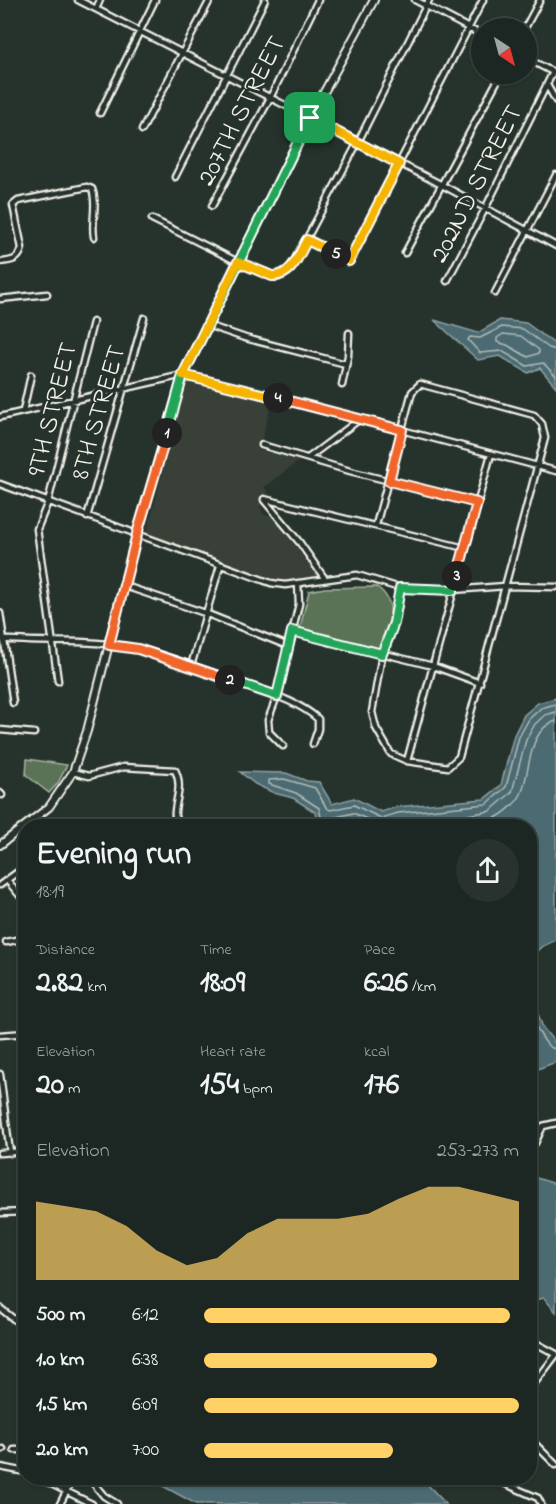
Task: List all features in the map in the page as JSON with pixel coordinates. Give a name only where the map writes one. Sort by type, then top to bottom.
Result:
[{"type":"street","points":[[78,0],[442,185],[556,246]]},
{"type":"street","points":[[96,9],[100,0]]},
{"type":"street","points":[[100,113],[155,0]]},
{"type":"street","points":[[142,130],[210,0]]},
{"type":"street","points":[[175,177],[265,0]]},
{"type":"street","name":"207TH STREET","points":[[212,206],[270,98],[318,0]]},
{"type":"street","points":[[35,819],[49,807],[73,771],[87,731],[137,534],[183,375],[310,118],[374,0]]},
{"type":"street","points":[[415,0],[471,30]]},
{"type":"street","points":[[152,219],[238,262],[272,276],[277,277],[290,270],[429,0]]},
{"type":"street","points":[[307,240],[349,261],[483,0]]},
{"type":"street","points":[[530,18],[540,0]]},
{"type":"street","points":[[537,63],[555,72]]},
{"type":"street","name":"202ND STREET","points":[[447,281],[555,72]]},
{"type":"street","points":[[405,253],[496,84]]},
{"type":"street","points":[[547,85],[556,101]]},
{"type":"street","points":[[495,293],[556,175]]},
{"type":"street","points":[[0,262],[18,258],[22,248],[13,206],[18,201],[87,187],[92,189],[95,206],[94,237]]},
{"type":"street","points":[[0,299],[47,294]]},
{"type":"street","name":"8TH STREET","points":[[87,517],[144,318]]},
{"type":"street","name":"9TH STREET","points":[[58,681],[37,529],[48,502],[93,322]]},
{"type":"street","points":[[207,326],[346,364]]},
{"type":"street","points":[[342,385],[350,333]]},
{"type":"street","points":[[23,411],[31,375]]},
{"type":"street","points":[[0,417],[183,375],[556,471]]},
{"type":"street","points":[[376,525],[412,392],[420,384],[534,415],[542,424],[545,438],[480,682],[459,757],[448,767],[407,761],[391,754],[376,728],[372,712],[382,654],[394,623],[400,588]]},
{"type":"street","points":[[308,458],[360,419]]},
{"type":"street","points":[[262,445],[477,503]]},
{"type":"street","points":[[407,761],[491,454]]},
{"type":"street","points":[[0,486],[271,583],[297,584],[357,575],[400,588],[453,590],[505,586],[556,587]]},
{"type":"street","points":[[325,579],[300,543],[264,499],[465,548]]},
{"type":"street","points":[[190,666],[220,566]]},
{"type":"street","points":[[283,746],[269,732],[268,720],[277,696],[300,603],[297,584]]},
{"type":"street","points":[[125,586],[205,613],[288,646]]},
{"type":"street","points":[[0,613],[13,703]]},
{"type":"street","points":[[292,631],[433,666],[480,682]]},
{"type":"street","points":[[2,639],[52,640],[138,649],[190,666],[277,696],[309,711],[318,719],[318,729],[313,744]]},
{"type":"street","points":[[0,730],[34,734]]},
{"type":"street","points":[[73,771],[89,776],[123,767],[174,770],[180,781],[174,819]]},
{"type":"street","points":[[0,845],[18,832]]},
{"type":"street","points":[[0,885],[18,872]]},
{"type":"street","points":[[7,880],[18,893]]},
{"type":"street","points":[[6,942],[18,940]]},
{"type":"street","points":[[0,1035],[18,1034]]},
{"type":"street","points":[[0,1074],[9,1153]]},
{"type":"street","points":[[537,1139],[543,1126],[556,1123]]},
{"type":"street","points":[[0,1153],[18,1152]]},
{"type":"street","points":[[0,1213],[18,1212]]},
{"type":"street","points":[[0,1309],[18,1323]]},
{"type":"street","points":[[537,1344],[556,1354],[537,1380]]},
{"type":"street","points":[[537,1446],[556,1465]]},
{"type":"street","points":[[0,1467],[18,1470]]},
{"type":"street","points":[[54,1485],[92,1504]]},
{"type":"street","points":[[60,1504],[70,1485]]},
{"type":"street","points":[[95,1485],[104,1496],[117,1504]]},
{"type":"street","points":[[508,1485],[538,1498],[541,1504]]},
{"type":"shaded area","points":[[187,382],[272,401],[259,450],[299,461],[264,487],[271,497],[264,499],[260,507],[264,515],[273,517],[315,572],[316,575],[312,578],[290,581],[262,577],[148,534]]},
{"type":"green space","points":[[377,587],[389,601],[390,609],[388,626],[380,653],[299,632],[309,591],[325,588]]},
{"type":"green space","points":[[27,759],[67,765],[58,783],[49,793],[26,775]]},
{"type":"water","points":[[434,320],[478,333],[500,320],[526,323],[556,345],[556,387],[540,368],[528,373],[500,356],[478,360]]},
{"type":"water","points":[[556,698],[556,940],[537,951],[537,819],[316,819],[315,812],[293,798],[274,793],[255,784],[240,772],[286,773],[307,781],[319,782],[332,804],[354,798],[381,812],[396,807],[484,799],[501,785],[514,735],[524,715],[538,703]]},
{"type":"water","points":[[537,1011],[543,1028],[556,1044],[556,1062],[537,1069]]},
{"type":"water","points":[[537,1178],[556,1184],[556,1312],[544,1298],[537,1300]]},
{"type":"water","points":[[161,1485],[428,1485],[446,1504],[196,1504]]},
{"type":"route","points":[[310,118],[280,182],[238,262],[183,375],[137,534],[109,645],[138,649],[277,696],[292,631],[382,654],[394,623],[400,588],[453,590],[477,503],[389,481],[402,430],[183,375],[207,326],[238,262],[277,277],[290,270],[307,240],[349,261],[399,164],[310,118]]}]
